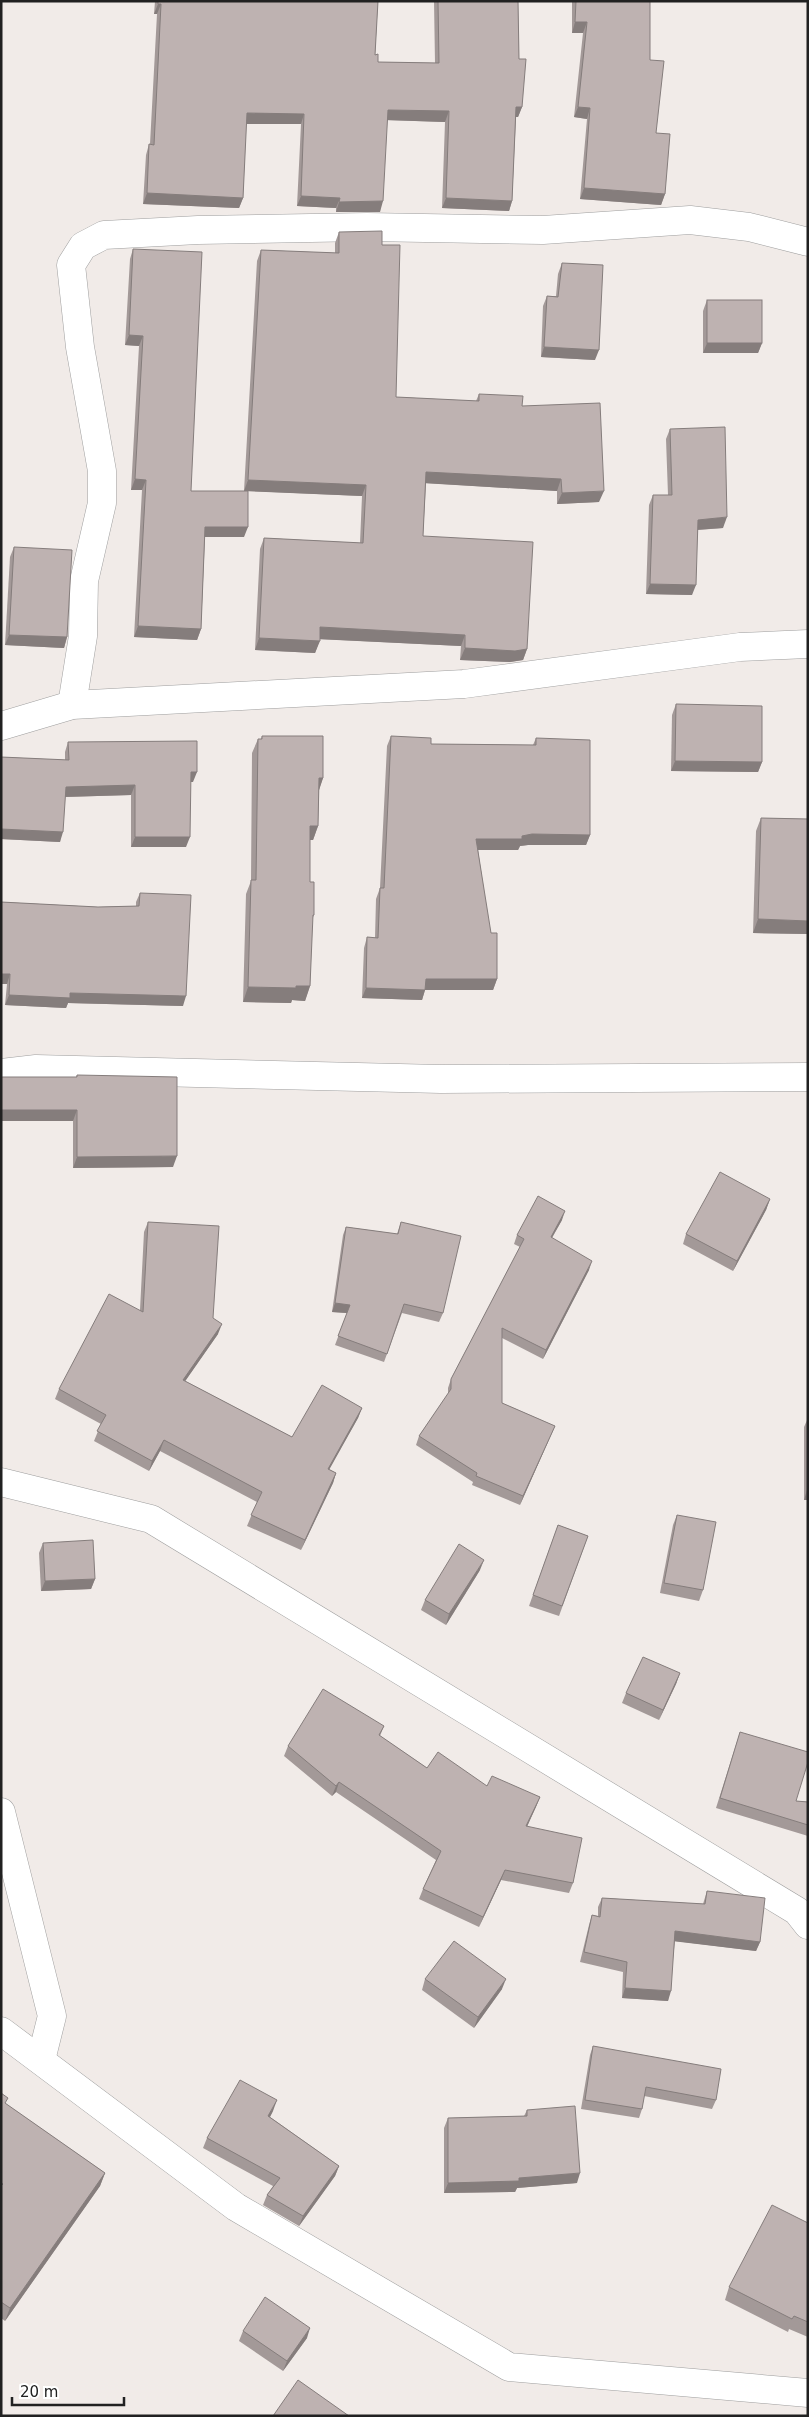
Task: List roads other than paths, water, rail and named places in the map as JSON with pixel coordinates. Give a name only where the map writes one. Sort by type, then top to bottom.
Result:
[{"type":"street","points":[[72,705],[83,636],[84,582],[102,503],[102,471],[80,347],[71,265],[83,246],[104,235],[198,230],[367,227],[543,230],[690,220],[749,227],[808,242]]},
{"type":"street","points":[[1,726],[72,705],[464,684],[740,647],[808,644]]},
{"type":"street","points":[[1,1073],[36,1069],[441,1079],[808,1077]]},
{"type":"street","points":[[1,1482],[151,1520],[797,1911],[808,1924]]},
{"type":"street","points":[[1,1812],[52,2016],[41,2060]]},
{"type":"street","points":[[1,2031],[236,2207],[509,2367],[808,2393]]}]
